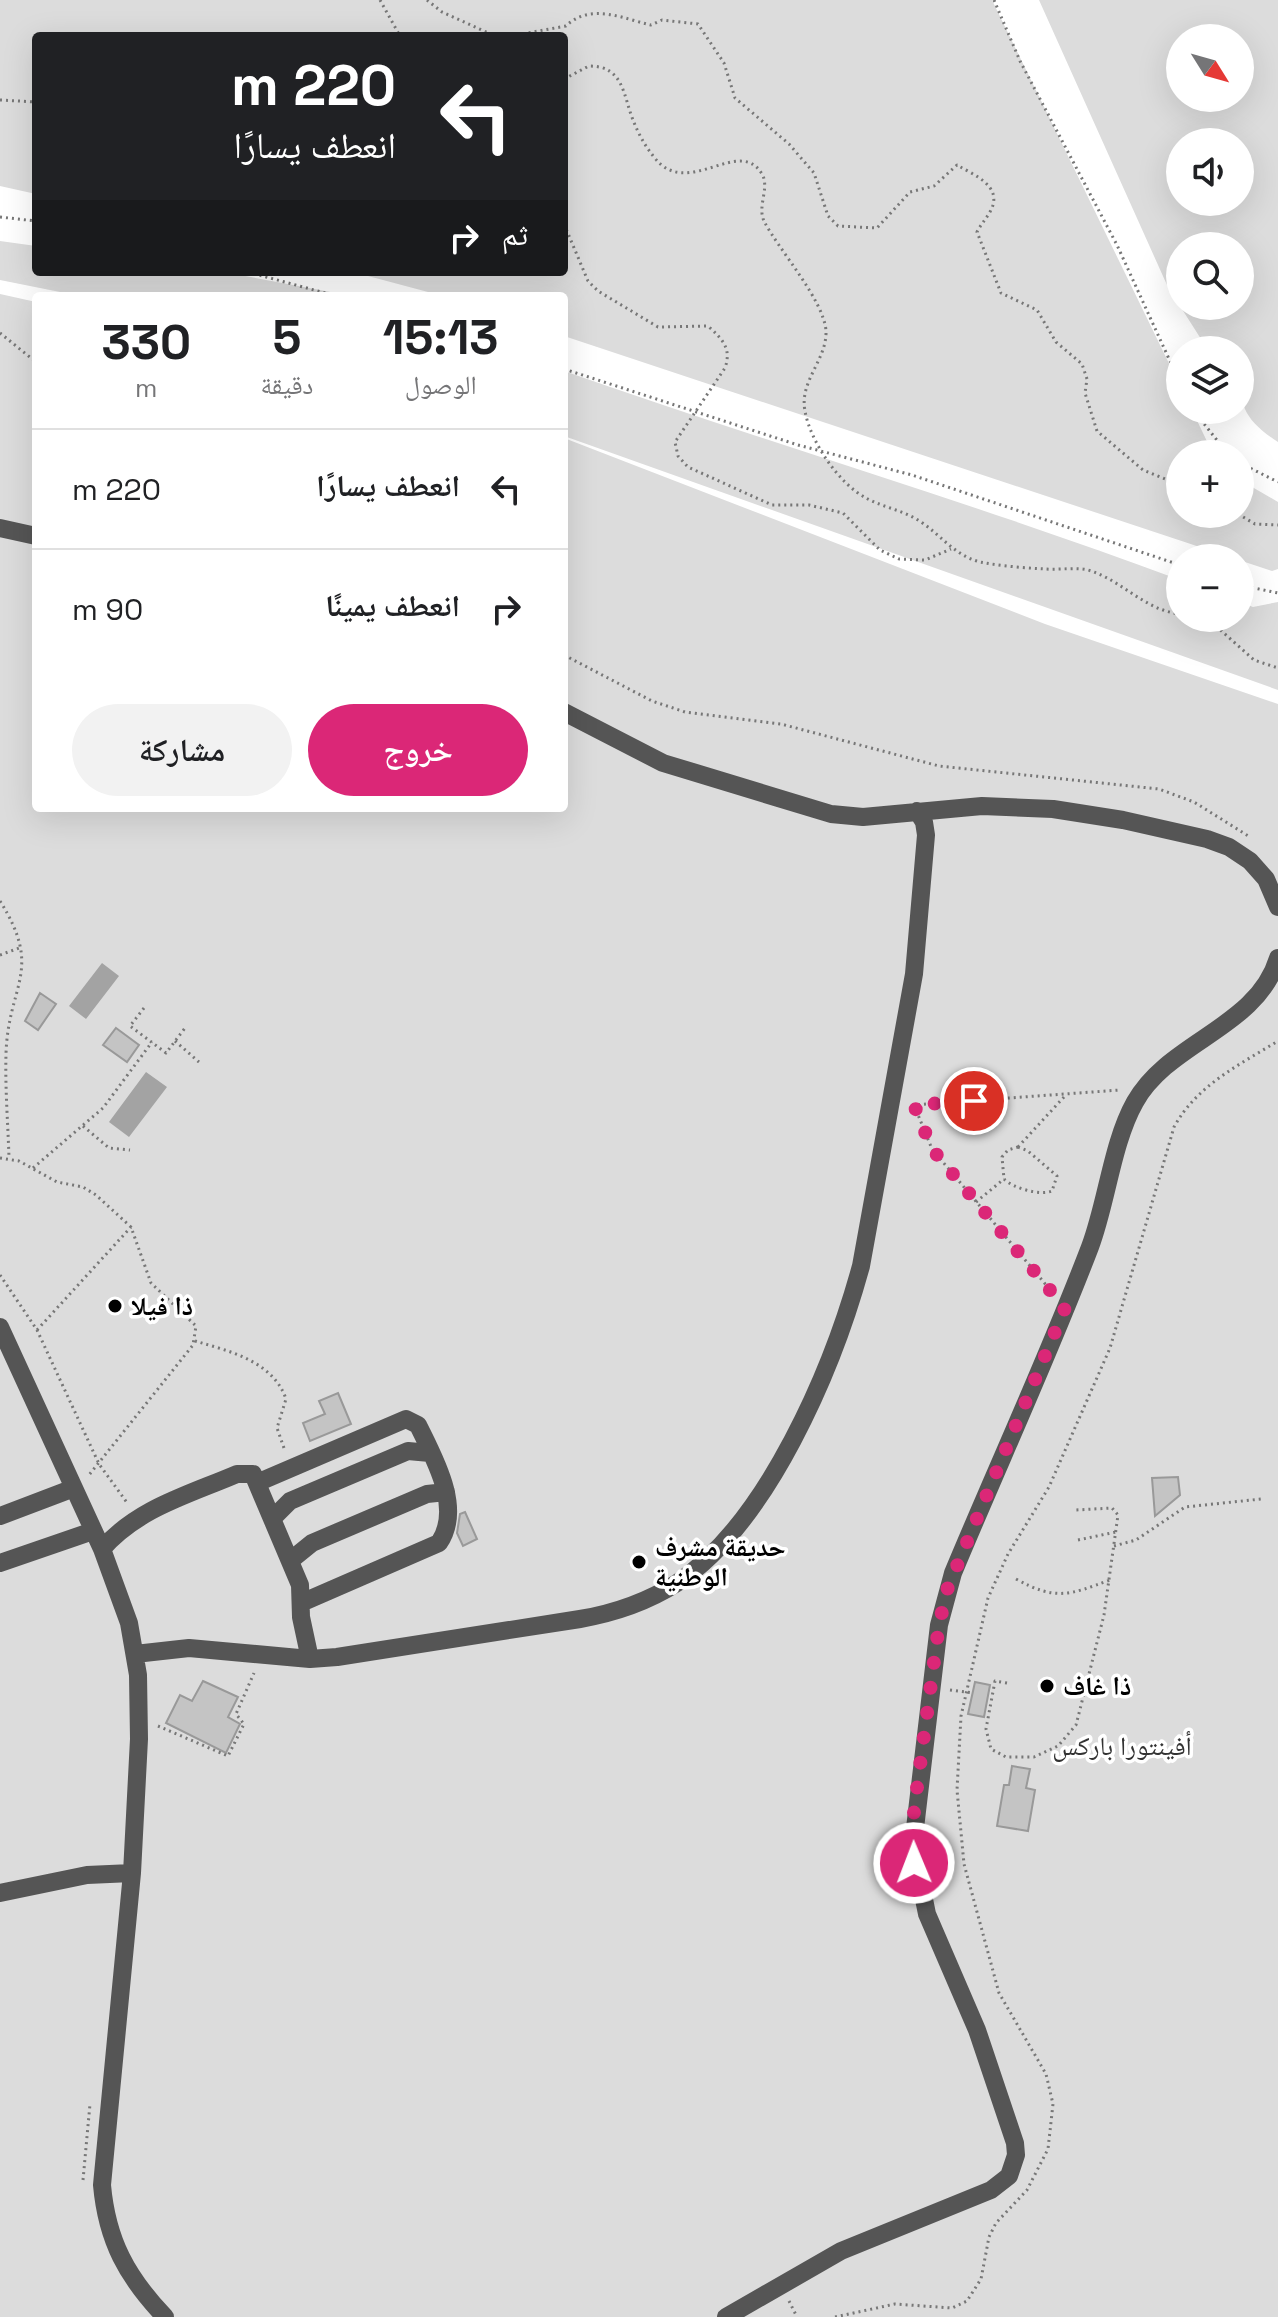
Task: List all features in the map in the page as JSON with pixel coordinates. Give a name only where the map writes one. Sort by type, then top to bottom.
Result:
[{"type":"street","points":[[0,528],[32,535]]},
{"type":"street","points":[[568,714],[663,763],[817,810],[863,817],[982,806],[1053,809],[1123,820],[1207,839],[1229,847],[1250,861],[1266,879],[1278,907]]},
{"type":"street","points":[[135,1654],[189,1648],[310,1659],[366,1654],[606,1614],[654,1596],[698,1567],[733,1529],[803,1420],[835,1352],[861,1266],[918,945],[926,828],[917,811]]},
{"type":"street","points":[[726,2317],[841,2251],[991,2190],[1001,2184],[1014,2166],[1015,2143],[995,2081],[927,1914],[917,1880],[913,1845],[914,1810],[940,1616],[953,1573],[1093,1239],[1127,1120],[1144,1088],[1260,993],[1278,958]]},
{"type":"street","points":[[0,1327],[102,1549],[129,1623],[135,1654],[140,1718],[132,1873],[102,2185],[105,2214],[119,2258],[137,2286],[165,2317]]},
{"type":"street","points":[[259,1482],[406,1419],[418,1425],[446,1492],[445,1531],[434,1547],[301,1603]]},
{"type":"street","points":[[274,1517],[290,1501],[408,1451],[430,1453]]},
{"type":"street","points":[[102,1549],[138,1516],[237,1474],[253,1474],[274,1517],[300,1585],[310,1659]]},
{"type":"street","points":[[0,1516],[74,1488]]},
{"type":"street","points":[[291,1560],[312,1543],[427,1494],[446,1492]]},
{"type":"street","points":[[0,1563],[93,1531]]},
{"type":"street","points":[[0,1893],[87,1875],[132,1873]]},
{"type":"path","points":[[380,0],[398,32]]},
{"type":"path","points":[[427,0],[442,12],[486,32]]},
{"type":"path","points":[[994,0],[1020,61],[1117,245],[1166,352]]},
{"type":"path","points":[[533,32],[566,26],[573,19],[594,14],[630,16],[651,25],[662,20],[698,24],[724,63],[735,98],[789,144],[814,173],[828,216],[838,226],[877,228],[910,192],[934,186],[957,165],[988,183],[994,196],[992,209],[977,232],[1001,293],[1037,310],[1056,342],[1082,364],[1087,379],[1085,393],[1097,431],[1143,470],[1166,479]]},
{"type":"path","points":[[568,77],[589,66],[614,73],[624,88],[639,134],[667,171],[685,176],[730,163],[753,166],[761,172],[765,182],[762,217],[786,251],[825,325],[825,344],[804,397],[807,422],[850,487],[875,503],[917,519],[951,549],[984,562],[1084,569],[1102,576],[1155,609],[1166,611]]},
{"type":"path","points":[[0,100],[32,102]]},
{"type":"path","points":[[0,217],[32,221]]},
{"type":"path","points":[[568,234],[588,281],[598,291],[658,327],[708,326],[724,341],[729,357],[725,368],[675,442],[678,456],[688,467],[772,505],[809,505],[843,513],[880,550],[899,559],[925,560],[951,549]]},
{"type":"path","points":[[263,276],[321,292]]},
{"type":"path","points":[[0,333],[32,359]]},
{"type":"path","points":[[568,370],[696,412],[912,475],[1166,560]]},
{"type":"path","points":[[1204,424],[1217,440]]},
{"type":"path","points":[[1254,470],[1278,482]]},
{"type":"path","points":[[1254,523],[1278,525]]},
{"type":"path","points":[[1254,588],[1278,593]]},
{"type":"path","points":[[1223,632],[1254,660],[1278,668]]},
{"type":"path","points":[[568,657],[652,701],[685,712],[781,724],[920,763],[1159,789],[1194,802],[1255,842]]},
{"type":"path","points":[[0,901],[16,927],[22,947],[22,967],[7,1045],[9,1159]]},
{"type":"path","points":[[0,955],[22,947]]},
{"type":"path","points":[[144,1008],[130,1026],[166,1053],[185,1028]]},
{"type":"path","points":[[175,1041],[199,1062]]},
{"type":"path","points":[[835,2317],[895,2304],[952,2308],[967,2301],[981,2279],[996,2223],[1035,2177],[1051,2134],[1053,2104],[1046,2074],[999,1993],[964,1864],[957,1778],[966,1692],[981,1621],[997,1575],[1049,1487],[1115,1336],[1174,1127],[1189,1104],[1208,1085],[1278,1041]]},
{"type":"path","points":[[33,1168],[103,1108],[152,1042]]},
{"type":"path","points":[[0,1049],[7,1045]]},
{"type":"path","points":[[889,1106],[1144,1088]]},
{"type":"path","points":[[1018,1147],[1028,1151],[1057,1176],[1058,1183],[1052,1191],[1044,1194],[1011,1185],[1004,1179],[1002,1157],[1008,1150],[1018,1147],[1065,1095]]},
{"type":"path","points":[[914,1105],[926,1139],[1065,1308]]},
{"type":"path","points":[[0,1110],[8,1106]]},
{"type":"path","points":[[82,1125],[109,1148],[130,1150]]},
{"type":"path","points":[[0,1158],[33,1168],[57,1182],[90,1190],[131,1227],[151,1283],[194,1322],[195,1341],[99,1464],[74,1488]]},
{"type":"path","points":[[976,1202],[1004,1179]]},
{"type":"path","points":[[37,1330],[131,1227]]},
{"type":"path","points":[[0,1275],[37,1330],[99,1464],[138,1516]]},
{"type":"path","points":[[195,1341],[253,1361],[278,1385],[286,1407],[277,1428],[292,1468]]},
{"type":"path","points":[[1114,1546],[1136,1540],[1185,1507],[1261,1499]]},
{"type":"path","points":[[1007,1683],[995,1681],[990,1696],[986,1736],[996,1753],[1015,1758],[1034,1757],[1065,1740],[1080,1717],[1110,1580],[1118,1515],[1114,1509],[1076,1510]]},
{"type":"path","points":[[1078,1540],[1116,1532]]},
{"type":"path","points":[[1016,1579],[1039,1592],[1058,1595],[1110,1580]]},
{"type":"path","points":[[140,1718],[220,1756],[228,1756],[245,1723],[236,1714],[262,1655]]},
{"type":"path","points":[[930,1687],[973,1693]]},
{"type":"green space","points":[[0,0],[992,0],[1166,357],[1166,424],[1199,424],[1206,440],[1166,440],[1166,528],[1254,528],[1254,488],[1278,502],[1278,569],[1272,571],[1254,565],[1254,544],[1191,544],[568,337],[568,292],[428,292],[368,276],[568,276],[568,32],[32,32],[32,193],[0,186]]},
{"type":"green space","points":[[1039,0],[1278,0],[1278,442],[1254,422],[1254,336],[1199,336],[1189,320],[1254,320],[1254,232],[1166,232],[1166,283]]},
{"type":"green space","points":[[0,241],[32,245],[32,276],[245,276],[331,292],[60,292],[0,280]]},
{"type":"green space","name":"حديقة مشرف الوطنية","points":[[0,294],[32,301],[32,812],[568,812],[568,440],[1045,624],[1278,704],[1278,2317],[0,2317]]},
{"type":"green space","points":[[568,372],[1027,525],[1166,575],[1166,632],[1254,632],[1254,607],[1278,602],[1278,690],[568,437]]},
{"type":"shaded area","points":[[102,963],[119,976],[86,1019],[69,1006]]},
{"type":"shaded area","points":[[146,1072],[167,1087],[129,1137],[109,1122]]},
{"type":"building","points":[[40,993],[56,1004],[38,1030],[25,1021]]},
{"type":"building","points":[[116,1028],[139,1045],[127,1062],[103,1045]]},
{"type":"building","points":[[338,1393],[351,1424],[310,1441],[303,1423],[325,1414],[319,1401]]},
{"type":"building","points":[[1178,1477],[1180,1495],[1155,1516],[1152,1478]]},
{"type":"building","points":[[465,1512],[477,1539],[463,1546],[457,1533],[460,1514]]},
{"type":"building","points":[[203,1681],[238,1697],[228,1717],[240,1724],[226,1753],[166,1723],[180,1695],[192,1701]]},
{"type":"building","points":[[975,1682],[990,1685],[984,1717],[968,1714]]},
{"type":"building","points":[[1012,1766],[1030,1769],[1026,1788],[1035,1790],[1028,1831],[997,1826],[1004,1785],[1009,1785]]},
{"type":"place","name":"ذا فيلا","points":[[115,1306]]},
{"type":"place","name":"حديقة مشرف الوطنية","points":[[639,1562]]},
{"type":"place","name":"ذا غاف","points":[[1047,1686]]},
{"type":"route","points":[[914,1863],[914,1810],[942,1607],[953,1573],[1065,1308],[932,1149],[920,1128],[914,1105],[974,1101]]},
{"type":"park label","name":"أفينتورا باركس","points":[[1122,1746]]}]
